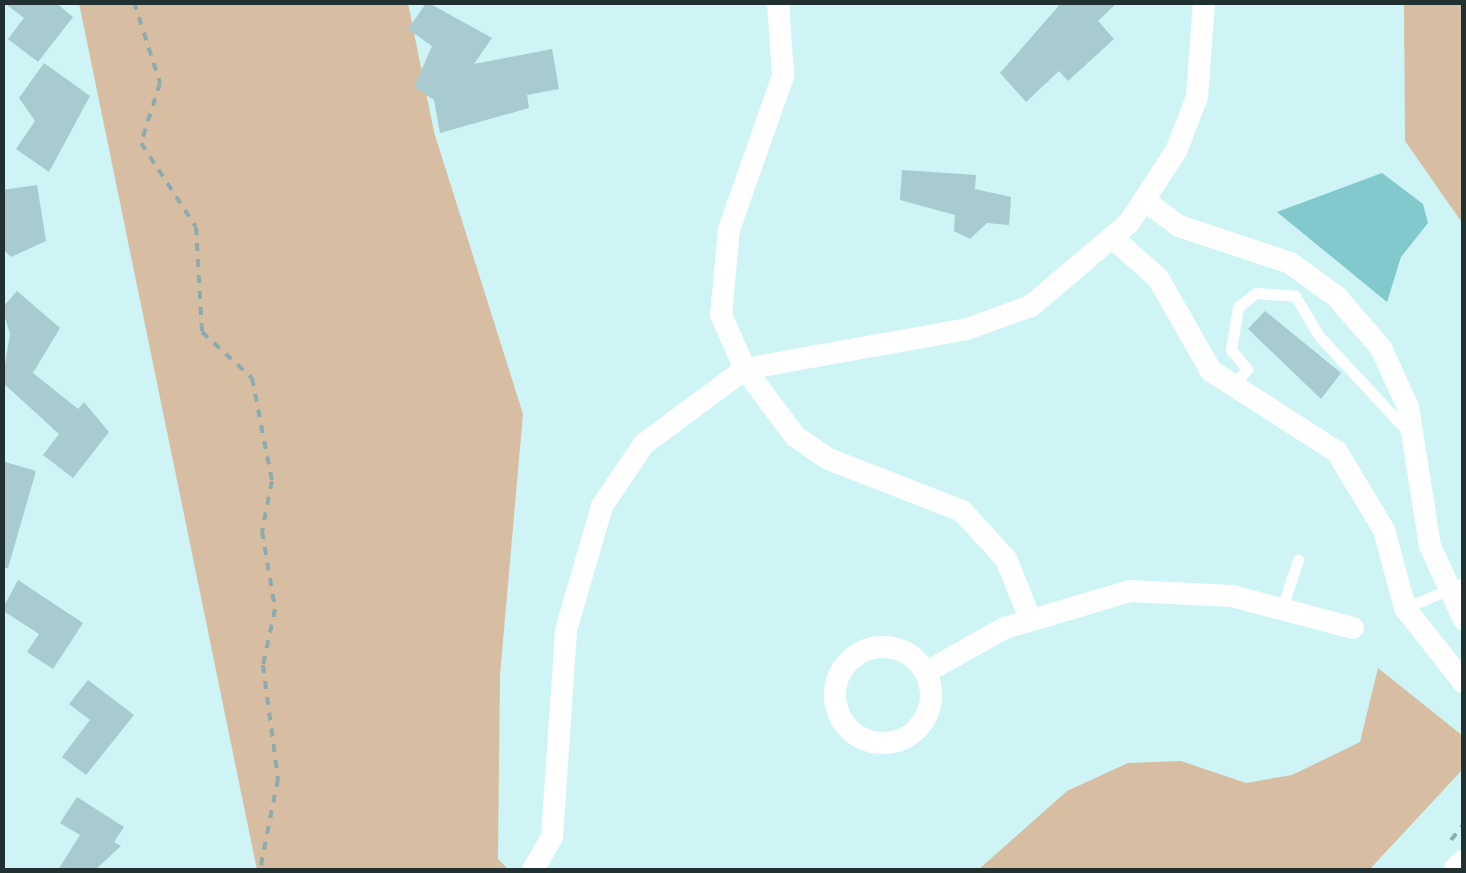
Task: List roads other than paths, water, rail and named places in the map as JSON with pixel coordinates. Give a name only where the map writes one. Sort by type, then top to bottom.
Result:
[{"type":"street","points":[[778,2],[783,76],[729,229],[721,315],[745,369],[810,448],[970,518],[1006,559],[1030,618]]},
{"type":"street","points":[[533,870],[552,837],[566,630],[602,506],[644,444],[745,369],[966,329],[1030,306],[1114,239],[1144,200],[1197,97],[1204,2]]},
{"type":"street","points":[[1144,200],[1180,226],[1301,286],[1380,348],[1412,436],[1464,620]]},
{"type":"street","points":[[1114,239],[1158,278],[1211,372],[1337,452],[1384,530],[1405,608],[1464,683]]},
{"type":"street","points":[[926,672],[1030,618],[1153,589],[1282,608],[1352,628]]},
{"type":"street","points":[[866,648],[898,650],[926,672],[930,704],[905,738],[866,740],[836,710],[838,679],[866,648]]},
{"type":"lane","points":[[1231,388],[1247,370],[1230,350],[1238,307],[1256,293],[1301,286],[1318,336],[1412,436]]},
{"type":"lane","points":[[1282,608],[1298,560]]},
{"type":"lane","points":[[1405,608],[1455,588]]},
{"type":"water","points":[[1382,173],[1423,204],[1428,223],[1401,257],[1387,302],[1277,212]]}]
